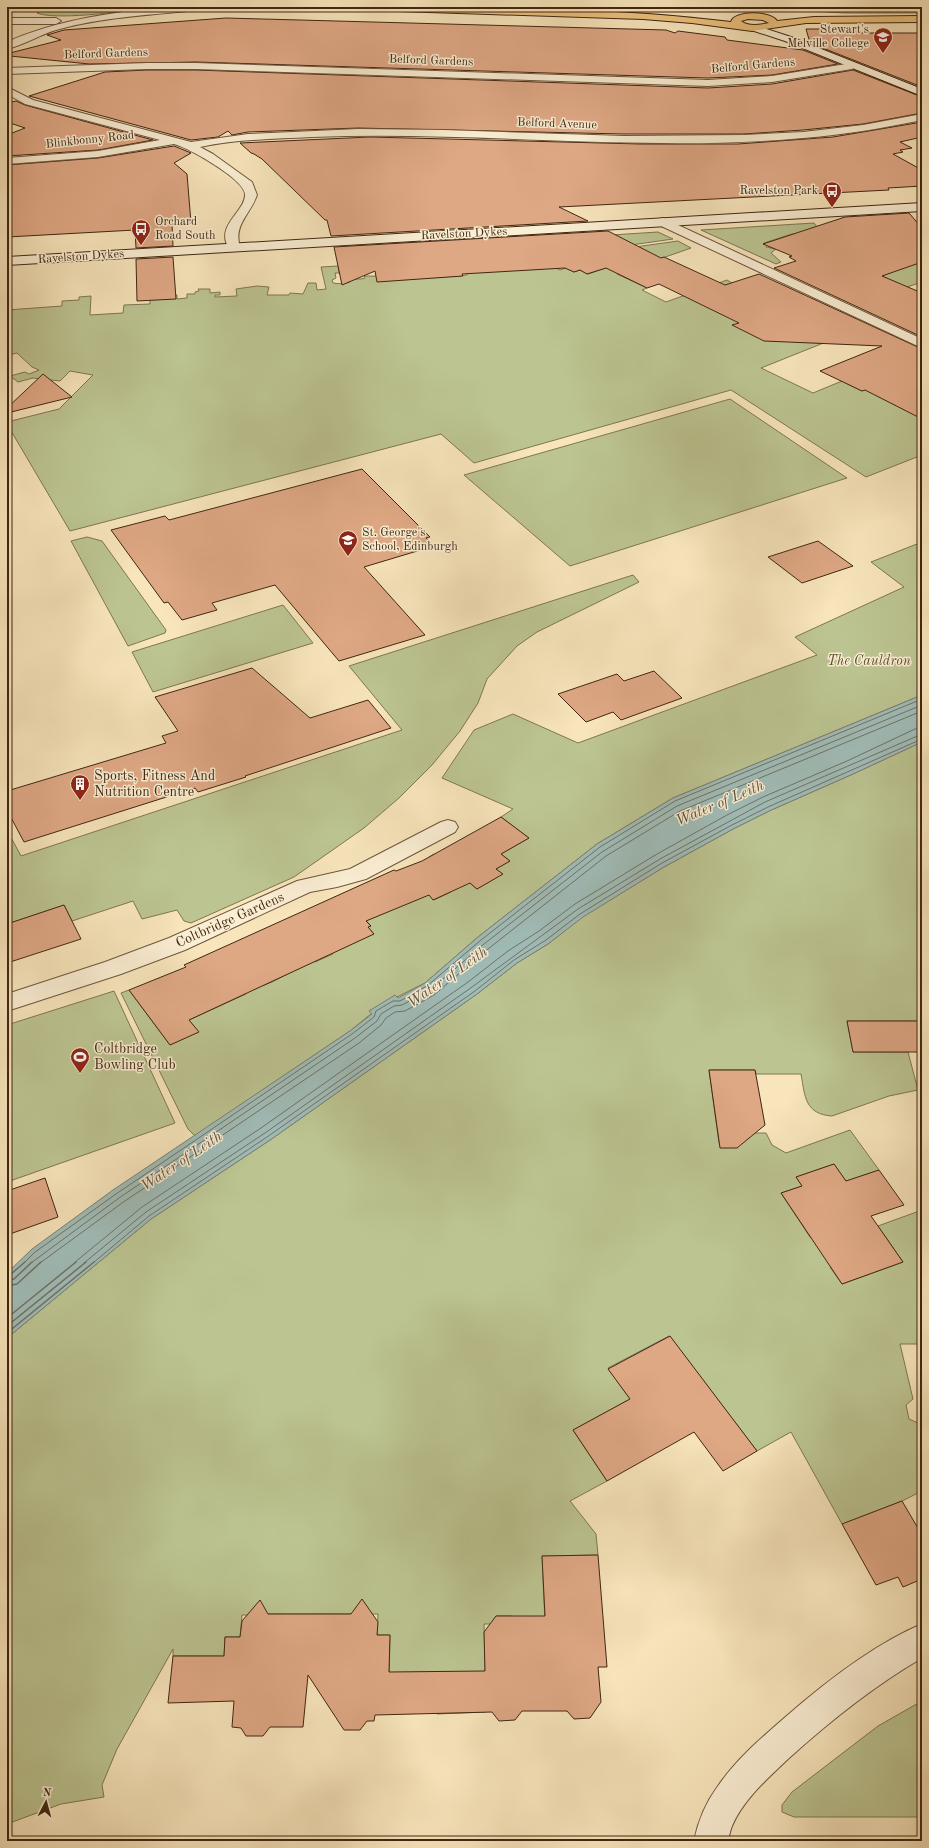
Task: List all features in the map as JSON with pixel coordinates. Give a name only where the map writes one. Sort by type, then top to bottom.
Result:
[{"type":"main road","points":[[369,7],[546,9],[692,20],[741,22],[754,28],[807,20],[922,19]]},
{"type":"main road","points":[[741,22],[757,16],[860,16],[922,19]]},
{"type":"main road","points":[[757,16],[772,20],[773,25]]},
{"type":"street","points":[[141,14],[156,7]]},
{"type":"street","points":[[7,46],[40,32],[75,23],[198,7]]},
{"type":"street","points":[[7,21],[48,21],[75,23]]},
{"type":"street","points":[[773,25],[788,39]]},
{"type":"street","points":[[754,28],[788,39],[922,93]]},
{"type":"street","name":"Belford Gardens","points":[[7,71],[196,66],[715,83],[772,80],[852,66]]},
{"type":"street","points":[[7,90],[29,102],[48,108],[176,140],[190,146],[225,167],[242,180],[250,189],[249,201],[231,234],[234,247]]},
{"type":"street","name":"Belford Avenue","points":[[190,146],[220,140],[259,136],[368,132],[683,140],[766,139],[852,131],[922,118]]},
{"type":"street","name":"Blinkbonny Road","points":[[7,161],[98,154],[176,140]]},
{"type":"street","name":"Ravelston Dykes","points":[[7,261],[922,207]]},
{"type":"street","points":[[663,222],[922,344]]},
{"type":"street","name":"Coltbridge Gardens","points":[[7,1003],[113,968],[176,944],[305,886],[337,880],[358,874],[448,827]]},
{"type":"street","points":[[711,1841],[714,1826],[721,1810],[748,1774],[772,1750],[850,1686],[922,1640]]},
{"type":"green space","points":[[64,7],[139,7],[72,16],[45,15],[37,13],[42,9],[61,10]]},
{"type":"green space","points":[[675,7],[828,7],[790,8],[791,10],[836,12],[664,9]]},
{"type":"green space","points":[[835,7],[922,7],[922,13],[843,13],[805,10],[828,9]]},
{"type":"green space","points":[[814,223],[822,233],[792,234],[764,243],[767,245],[766,247],[776,249],[771,253],[781,262],[776,264],[701,230]]},
{"type":"green space","points":[[658,232],[673,239],[631,245],[596,236]]},
{"type":"green space","points":[[678,241],[691,248],[617,274],[647,288],[642,290],[666,302],[727,280],[826,342],[761,368],[813,393],[842,381],[862,391],[891,378],[922,419],[922,455],[866,477],[731,390],[474,463],[441,434],[70,531],[7,424],[7,422],[59,409],[93,375],[70,371],[60,381],[33,378],[18,382],[10,376],[25,372],[29,374],[39,370],[32,367],[17,353],[9,355],[7,353],[7,310],[62,306],[62,301],[79,300],[79,297],[91,296],[90,315],[123,313],[124,305],[150,304],[149,281],[168,295],[177,295],[177,299],[187,298],[187,294],[195,294],[195,292],[199,291],[198,289],[210,289],[210,293],[220,292],[220,295],[215,295],[215,297],[237,296],[236,289],[257,286],[269,287],[267,295],[289,295],[290,293],[303,294],[308,283],[316,283],[317,290],[326,289],[321,267],[338,266],[339,273],[335,273],[336,278],[332,280],[333,283],[337,284],[350,282],[350,279],[365,278],[364,276],[444,277],[467,275],[467,273],[523,253],[560,270],[566,268],[574,272],[580,270],[588,274],[621,263],[635,247]]},
{"type":"green space","points":[[922,245],[922,284],[919,283],[904,288],[855,286],[887,274]]},
{"type":"green space","points":[[730,399],[847,478],[570,566],[464,475]]},
{"type":"green space","points":[[87,537],[102,541],[166,630],[165,633],[128,646],[71,541]]},
{"type":"green space","name":"The Cauldron","points":[[922,542],[922,695],[673,798],[597,844],[478,937],[425,983],[369,1011],[372,1013],[350,1031],[195,1136],[188,1129],[121,993],[129,990],[170,1045],[198,1032],[189,1020],[246,994],[240,986],[262,986],[297,969],[308,955],[315,962],[333,954],[327,947],[373,933],[368,927],[371,926],[363,917],[428,894],[434,900],[451,892],[429,857],[434,854],[477,889],[502,874],[496,869],[510,861],[501,854],[529,838],[501,817],[513,809],[442,778],[474,730],[513,714],[578,743],[817,655],[795,637],[904,587],[871,562]]},
{"type":"green space","points":[[633,575],[639,582],[537,632],[517,646],[487,679],[478,703],[460,731],[432,765],[399,798],[364,828],[294,877],[191,923],[184,921],[177,910],[142,919],[133,901],[72,921],[64,905],[7,924],[7,830],[21,856],[402,730],[349,666]]},
{"type":"green space","points":[[283,605],[313,643],[153,692],[132,652]]},
{"type":"green space","points":[[922,742],[922,1021],[847,1021],[853,1052],[908,1052],[918,1090],[889,1096],[832,1116],[823,1115],[811,1108],[805,1097],[801,1074],[756,1074],[755,1070],[709,1070],[719,1143],[726,1148],[741,1133],[766,1133],[772,1145],[786,1153],[850,1130],[879,1170],[846,1181],[834,1164],[796,1177],[802,1186],[781,1193],[810,1237],[847,1260],[830,1267],[842,1284],[903,1262],[878,1226],[922,1210],[922,1344],[900,1344],[913,1399],[906,1405],[909,1419],[918,1423],[922,1435],[922,1491],[902,1501],[842,1524],[791,1432],[757,1451],[669,1336],[608,1368],[630,1399],[573,1430],[607,1481],[570,1501],[596,1534],[598,1555],[542,1556],[545,1623],[517,1622],[512,1616],[496,1616],[491,1624],[484,1624],[486,1712],[437,1714],[437,1672],[389,1685],[390,1635],[377,1635],[378,1614],[372,1614],[357,1606],[352,1614],[267,1614],[263,1607],[254,1607],[248,1615],[242,1615],[240,1637],[225,1637],[224,1656],[173,1656],[173,1649],[117,1749],[102,1785],[104,1797],[61,1804],[7,1824],[7,1338],[151,1219],[270,1140],[477,994],[517,963],[548,944],[582,917],[664,867],[733,829],[769,811]]},
{"type":"green space","name":"Coltbridge Bowling Club","points":[[114,991],[175,1123],[7,1182],[7,1025]]},
{"type":"green space","points":[[922,1701],[922,1817],[794,1817],[782,1812],[782,1805],[792,1792],[878,1726]]},
{"type":"water","name":"Water of Leith","points":[[922,695],[922,742],[769,811],[733,829],[664,867],[583,917],[548,944],[517,963],[477,994],[270,1140],[151,1219],[7,1338],[7,1273],[32,1249],[113,1190],[350,1031],[372,1014],[369,1011],[395,995],[398,998],[425,983],[478,937],[597,844],[673,798]]},
{"type":"building","points":[[226,18],[666,30],[675,33],[678,31],[725,37],[727,40],[803,50],[838,64],[772,75],[708,78],[196,62],[89,64],[10,56],[10,53],[61,40],[47,35],[64,30]]},
{"type":"building","name":"Stewart's Melville College","points":[[806,29],[858,29],[860,33],[922,33],[922,87],[810,43]]},
{"type":"building","points":[[196,70],[708,88],[772,84],[853,70],[922,97],[922,113],[863,124],[744,134],[624,134],[358,128],[248,132],[232,135],[228,131],[218,137],[191,140],[29,96],[105,72]]},
{"type":"building","points":[[16,101],[25,105],[153,140],[98,150],[7,156],[7,135],[25,128],[7,122],[7,103]]},
{"type":"building","points":[[922,122],[922,137],[900,142],[912,148],[900,150],[903,152],[893,154],[922,170],[922,186],[888,188],[889,190],[559,207],[588,221],[331,236],[327,220],[325,220],[262,159],[251,153],[240,143],[370,137],[640,144],[738,144],[833,137]]},
{"type":"building","points":[[174,146],[191,153],[174,163],[187,174],[191,223],[172,224],[173,246],[136,248],[135,230],[7,237],[7,165],[98,158]]},
{"type":"building","points":[[909,213],[922,228],[922,262],[882,276],[922,293],[922,337],[774,268],[796,261],[789,257],[792,256],[763,244],[845,217]]},
{"type":"building","points":[[608,231],[661,258],[664,257],[725,285],[759,274],[922,349],[922,419],[865,390],[862,391],[820,371],[882,346],[764,341],[732,325],[739,323],[659,284],[647,288],[606,268],[587,274],[580,270],[574,272],[565,268],[462,274],[463,276],[377,282],[375,271],[342,285],[334,247]]},
{"type":"building","points":[[173,257],[176,299],[137,301],[136,259]]},
{"type":"building","points":[[43,374],[72,397],[7,413],[7,408]]},
{"type":"building","points":[[362,469],[430,537],[426,538],[434,546],[364,567],[425,635],[339,661],[275,585],[212,603],[217,610],[182,620],[168,602],[164,603],[111,530],[165,516],[169,520]]},
{"type":"building","points":[[818,541],[853,566],[802,583],[768,557]]},
{"type":"building","points":[[252,668],[310,718],[368,700],[391,728],[198,792],[195,788],[24,842],[7,810],[7,791],[166,743],[162,736],[178,731],[155,697]]},
{"type":"building","points":[[654,671],[682,698],[621,720],[613,712],[586,722],[558,694],[617,674],[624,681]]},
{"type":"building","points":[[501,817],[529,838],[501,854],[510,861],[496,869],[503,874],[477,889],[470,883],[433,900],[429,895],[366,921],[371,926],[368,927],[374,934],[189,1020],[199,1032],[170,1045],[129,990],[186,967],[184,965],[394,870],[396,871],[422,861]]},
{"type":"building","points":[[64,905],[81,939],[7,963],[7,924]]},
{"type":"building","points":[[847,1021],[922,1021],[922,1052],[853,1052]]},
{"type":"building","points":[[709,1070],[755,1070],[765,1125],[737,1148],[720,1148]]},
{"type":"building","points":[[834,1164],[846,1181],[879,1170],[904,1205],[871,1216],[903,1262],[842,1284],[781,1193],[802,1186],[796,1177]]},
{"type":"building","points":[[45,1178],[58,1217],[7,1235],[7,1191]]},
{"type":"building","points":[[670,1336],[757,1451],[723,1471],[694,1432],[607,1481],[573,1430],[630,1399],[608,1369]]},
{"type":"building","points":[[902,1501],[922,1535],[922,1579],[903,1587],[898,1577],[876,1585],[842,1524]]},
{"type":"building","points":[[598,1555],[607,1667],[598,1667],[601,1702],[590,1718],[574,1719],[567,1711],[522,1711],[515,1720],[499,1721],[492,1712],[375,1715],[374,1721],[367,1721],[360,1730],[344,1730],[308,1675],[303,1727],[270,1727],[263,1736],[246,1736],[241,1728],[232,1727],[234,1701],[168,1703],[173,1656],[224,1656],[225,1637],[240,1637],[242,1621],[260,1600],[268,1614],[351,1614],[362,1599],[378,1622],[377,1635],[390,1635],[389,1672],[485,1671],[484,1632],[496,1616],[545,1616],[542,1556]]},
{"type":"place","name":"Stewart's Melville College","points":[[883,54]]},
{"type":"place","name":"Ravelston Park","points":[[832,208]]},
{"type":"place","name":"Orchard Road South","points":[[141,246]]},
{"type":"place","name":"St. George's School, Edinburgh","points":[[348,557]]},
{"type":"place","name":"Sports, Fitness And Nutrition Centre","points":[[80,801]]},
{"type":"place","name":"Coltbridge Bowling Club","points":[[80,1074]]}]
